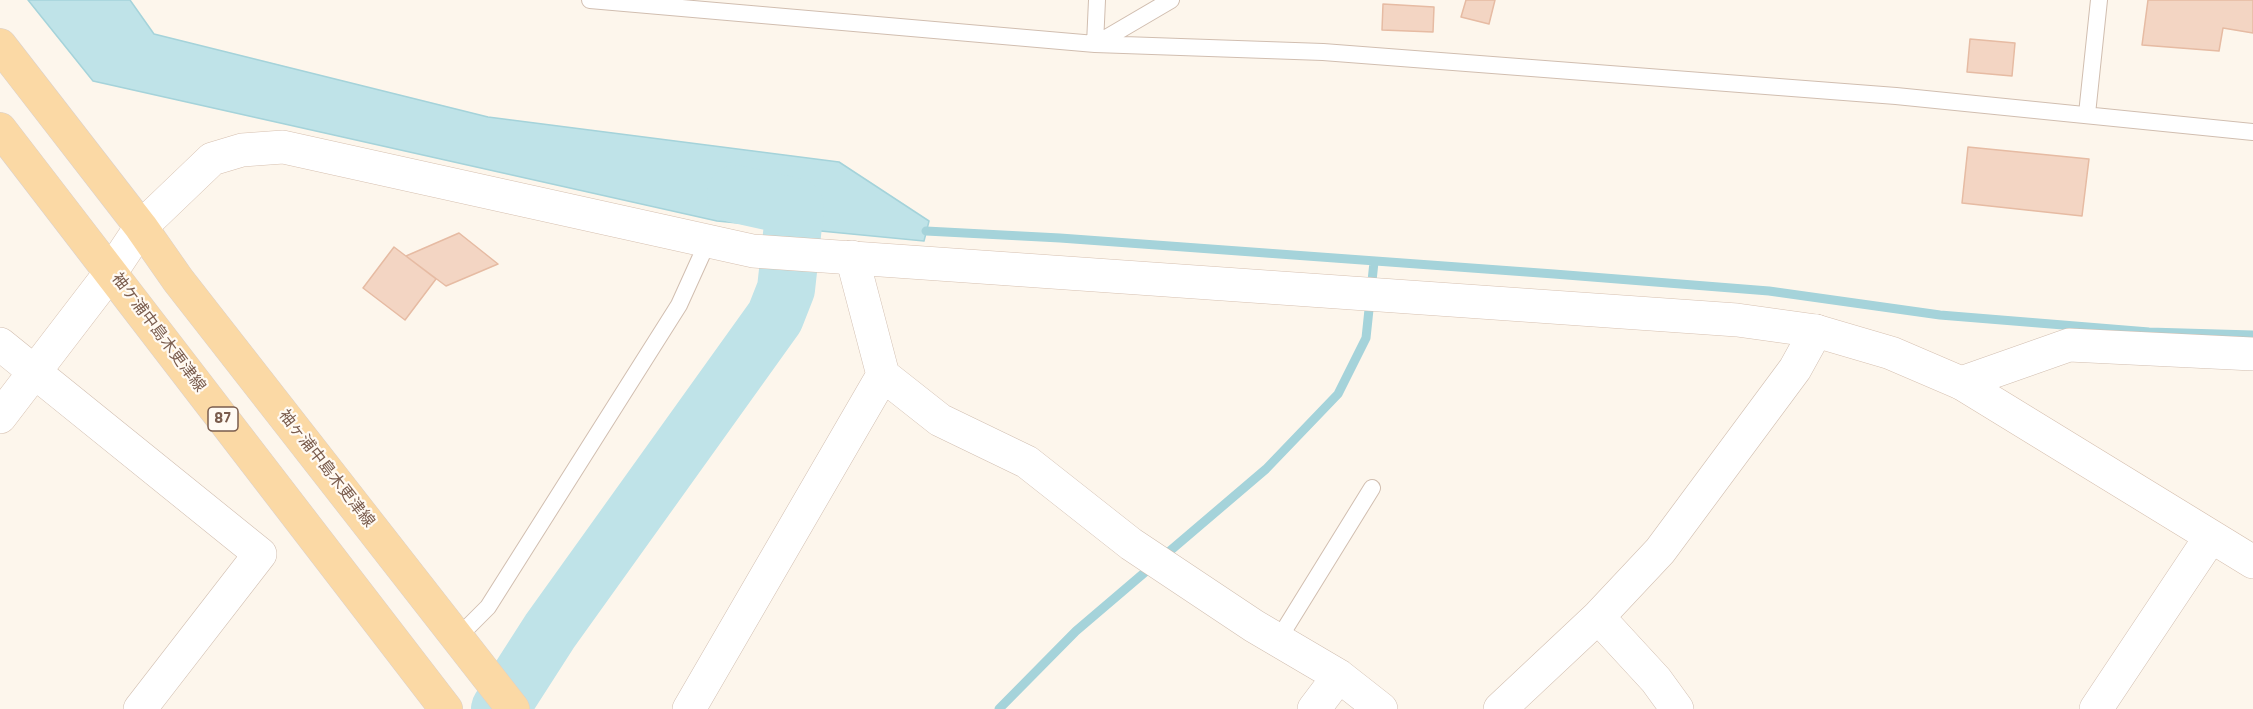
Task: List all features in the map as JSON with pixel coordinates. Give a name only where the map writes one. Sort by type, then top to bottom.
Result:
[{"type":"main road","points":[[0,45],[141,226]]},
{"type":"main road","name":"袖ケ浦中島木更津線","points":[[0,129],[446,709]]},
{"type":"main road","name":"袖ヶ浦中島木更津線","points":[[141,226],[178,280],[513,709]]},
{"type":"street","points":[[0,417],[111,272],[141,226],[212,159],[242,150],[283,147],[753,250],[1737,320],[1816,331],[1891,353],[1960,383],[2210,538],[2253,562]]},
{"type":"street","points":[[852,257],[883,375],[940,420],[1027,462],[1131,544],[1278,640],[1339,675],[1381,709]]},
{"type":"street","points":[[1500,709],[1598,617],[1660,551],[1795,369],[1816,331]]},
{"type":"street","points":[[0,344],[260,554],[140,709]]},
{"type":"street","points":[[1960,383],[2069,345],[2253,354]]},
{"type":"street","points":[[689,709],[883,375]]},
{"type":"street","points":[[2096,709],[2210,538]]},
{"type":"street","points":[[1598,617],[1656,680],[1677,709]]},
{"type":"street","points":[[1314,709],[1339,675]]},
{"type":"lane","points":[[590,0],[1095,44],[1323,52],[1896,96],[2253,132]]},
{"type":"lane","points":[[1095,44],[1098,0]]},
{"type":"lane","points":[[1095,44],[1171,0]]},
{"type":"lane","points":[[2087,114],[2099,0]]},
{"type":"lane","points":[[457,638],[488,607],[679,305],[708,241]]},
{"type":"lane","points":[[1278,640],[1372,488]]},
{"type":"water","points":[[28,0],[130,0],[154,34],[488,117],[839,162],[929,221],[924,241],[717,221],[93,81]]},
{"type":"building","points":[[1466,0],[1495,0],[1489,24],[1461,17]]},
{"type":"building","points":[[2148,0],[2253,0],[2253,33],[2223,28],[2219,51],[2142,45]]},
{"type":"building","points":[[1383,4],[1434,7],[1433,32],[1382,30]]},
{"type":"building","points":[[1970,39],[2015,43],[2012,76],[1967,72]]},
{"type":"building","points":[[1968,147],[2089,159],[2082,216],[1962,203]]},
{"type":"building","points":[[459,233],[498,264],[446,286],[406,256]]},
{"type":"building","points":[[394,247],[436,279],[405,320],[363,288]]},
{"type":"waterway","points":[[500,709],[550,631],[775,317],[786,289],[795,207],[736,194]]},
{"type":"waterway","points":[[926,231],[1060,238],[1554,274],[1769,291],[1940,315],[2149,332],[2253,335]]},
{"type":"waterway","points":[[999,709],[1076,631],[1266,469],[1338,394],[1366,338],[1374,262]]}]
